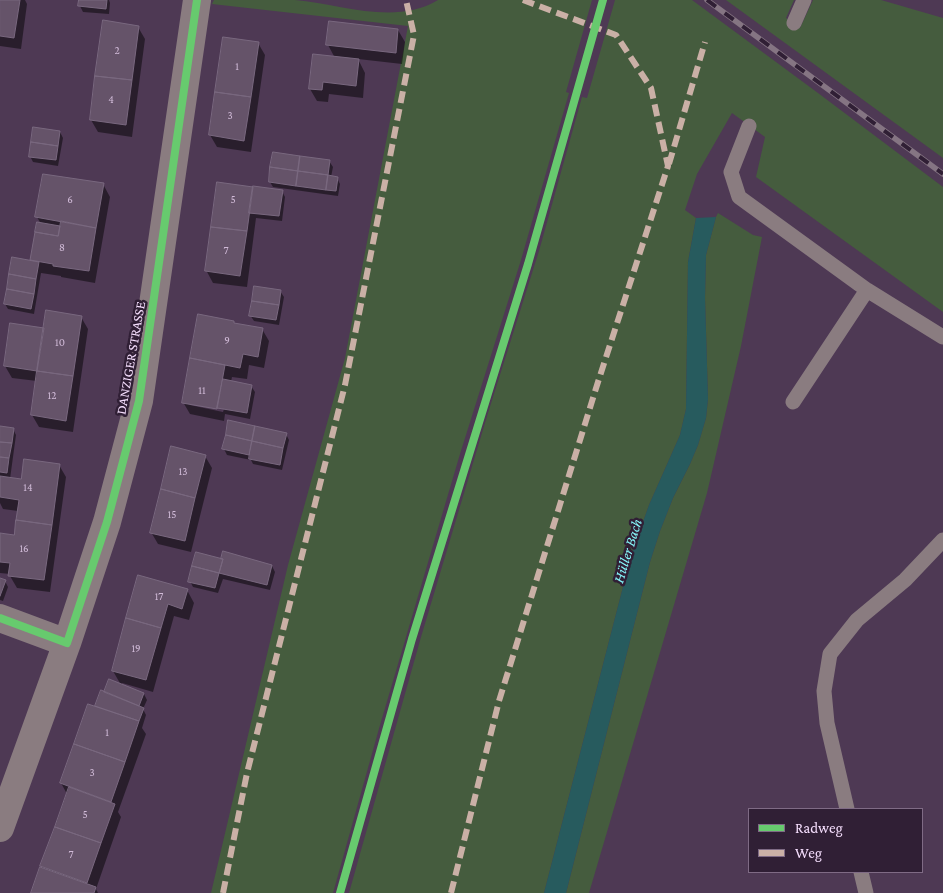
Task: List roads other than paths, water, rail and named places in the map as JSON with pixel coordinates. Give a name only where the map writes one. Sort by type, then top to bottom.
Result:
[{"type":"street","name":"DANZIGER STRASSE","points":[[0,828],[67,642],[107,522],[139,401],[197,0]]},
{"type":"street","points":[[0,618],[67,642]]},
{"type":"lane","points":[[794,23],[804,0]]},
{"type":"lane","points":[[749,126],[731,172],[739,197],[867,290],[943,336]]},
{"type":"lane","points":[[793,402],[867,290]]},
{"type":"lane","points":[[847,808],[827,723],[824,691],[830,654],[857,620],[905,580],[943,540]]},
{"type":"lane","points":[[861,873],[866,893]]},
{"type":"railway","points":[[707,0],[943,174]]},
{"type":"water label","name":"Hüller Bach","points":[[628,551]]}]
